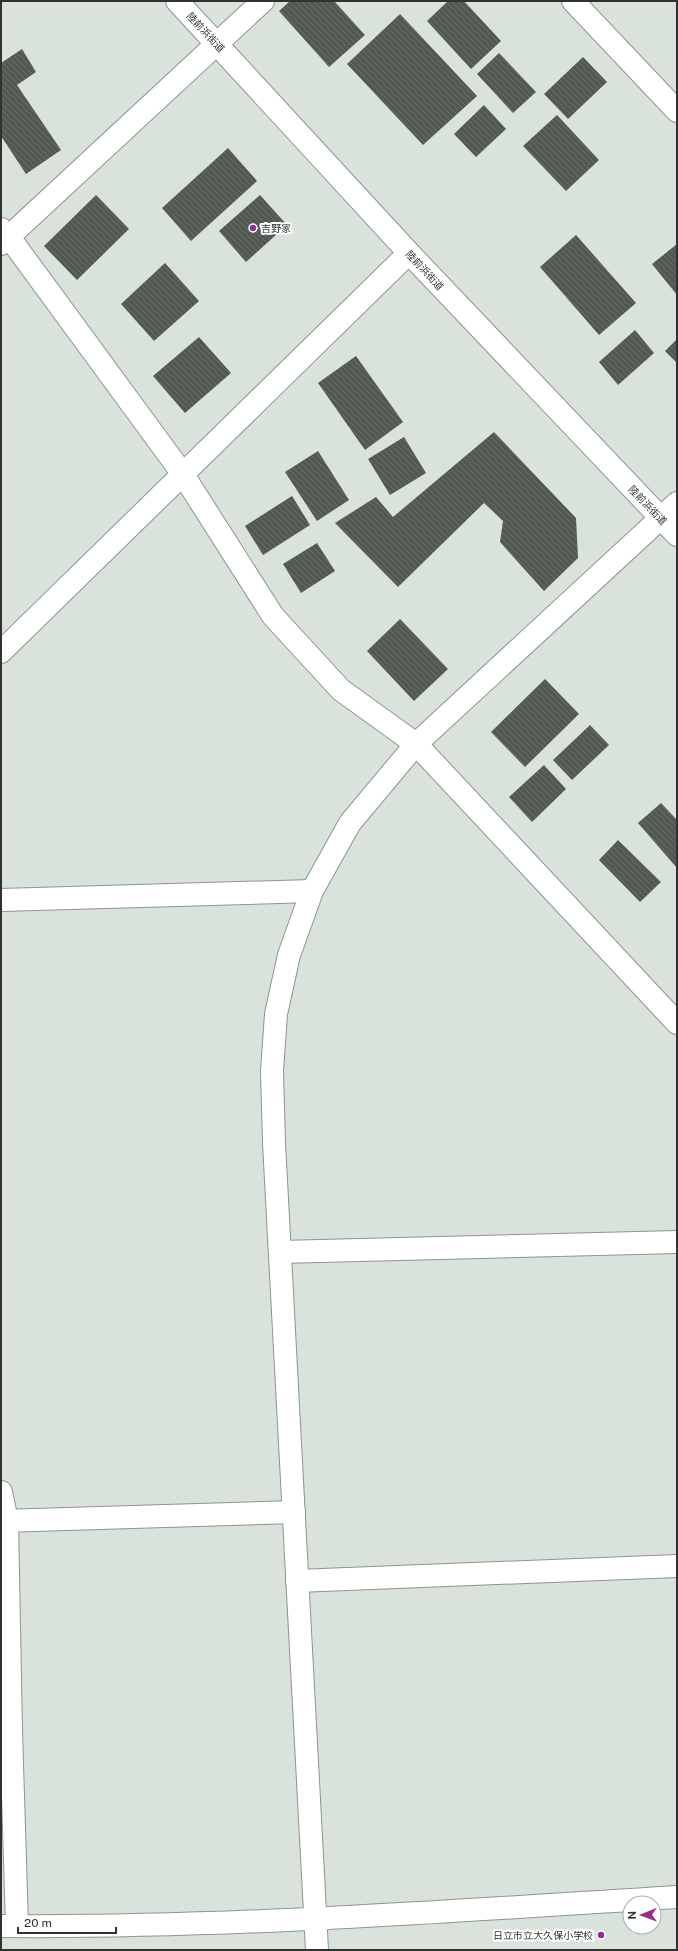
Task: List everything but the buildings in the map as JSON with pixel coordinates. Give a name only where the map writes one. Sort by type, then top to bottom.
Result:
[{"type":"main road","name":"陸前浜街道","points":[[177,1],[409,253],[677,535]]},
{"type":"main road","points":[[263,1],[4,237],[182,473],[273,616],[340,690],[416,744],[677,1023]]},
{"type":"main road","points":[[573,1],[677,111]]},
{"type":"main road","points":[[1,652],[182,473],[409,253]]},
{"type":"main road","points":[[317,1950],[280,1252],[272,1071],[276,1014],[289,956],[312,891],[350,823],[416,744],[677,504]]},
{"type":"main road","points":[[1,900],[312,891]]},
{"type":"main road","points":[[280,1252],[677,1242]]},
{"type":"main road","points":[[1,1492],[4,1521],[9,1926],[216,1924],[315,1920],[677,1896]]},
{"type":"main road","points":[[4,1521],[294,1512]]},
{"type":"main road","points":[[297,1582],[677,1566]]},
{"type":"place","name":"吉野家","points":[[253,228]]},
{"type":"place","name":"日立市立大久保小学校","points":[[601,1935]]}]
